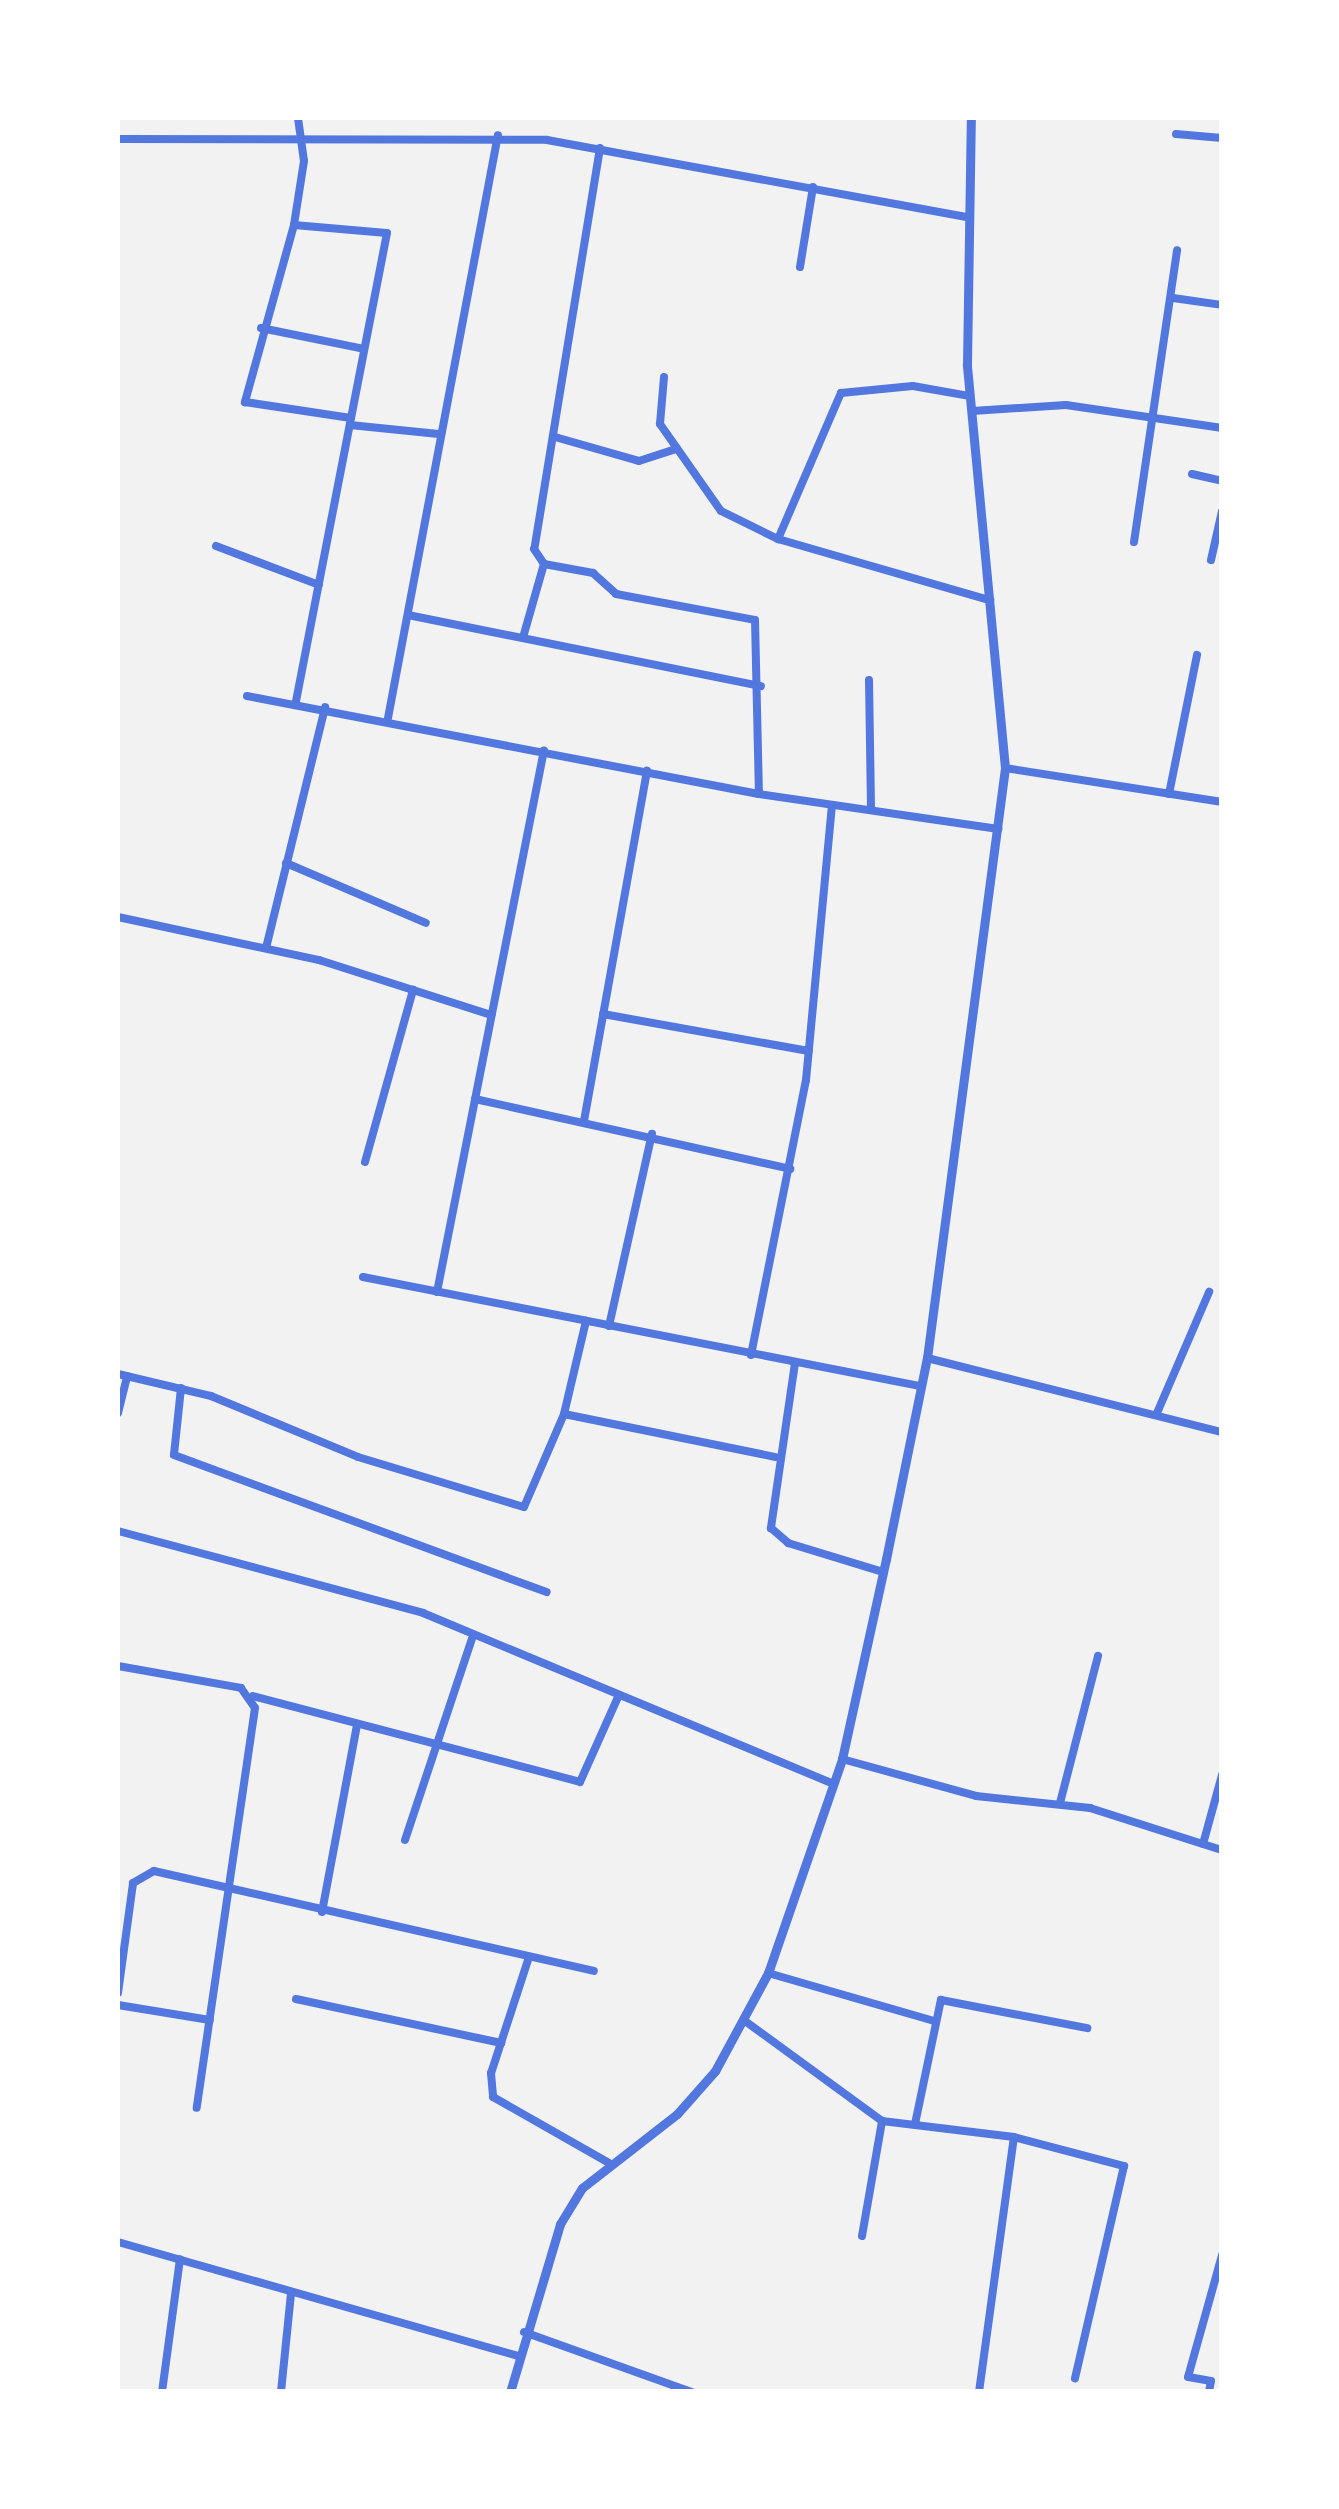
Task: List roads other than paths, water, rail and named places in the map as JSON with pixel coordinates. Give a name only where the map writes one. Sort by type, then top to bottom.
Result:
[{"type":"street","points":[[298,118],[304,161],[294,225],[261,328],[245,402],[440,434]]},
{"type":"street","points":[[510,2392],[524,2332],[560,2224],[609,2163],[677,2114],[745,2020],[768,1973],[842,1759],[927,1358],[1005,768],[970,396],[965,217],[971,118]]},
{"type":"street","points":[[1176,134],[1222,138]]},
{"type":"street","points":[[388,718],[498,136]]},
{"type":"street","points":[[118,138],[498,136],[600,148],[965,217]]},
{"type":"street","points":[[524,634],[544,564],[534,548],[600,148]]},
{"type":"street","points":[[800,268],[813,186]]},
{"type":"street","points":[[294,225],[387,232],[296,702]]},
{"type":"street","points":[[1134,542],[1158,412],[1177,250]]},
{"type":"street","points":[[1173,298],[1222,305]]},
{"type":"street","points":[[261,328],[364,349]]},
{"type":"street","points":[[664,377],[660,424],[721,511],[778,539],[990,600]]},
{"type":"street","points":[[778,539],[841,393],[913,386],[970,396]]},
{"type":"street","points":[[972,411],[1158,412],[1222,428]]},
{"type":"street","points":[[555,438],[639,461],[678,449]]},
{"type":"street","points":[[1192,474],[1222,481]]},
{"type":"street","points":[[1211,560],[1222,511]]},
{"type":"street","points":[[216,546],[319,585]]},
{"type":"street","points":[[544,564],[593,572],[616,594],[748,615],[760,628],[758,794]]},
{"type":"street","points":[[408,615],[524,634],[761,686]]},
{"type":"street","points":[[1168,794],[1197,655]]},
{"type":"street","points":[[868,680],[871,809]]},
{"type":"street","points":[[248,696],[388,718],[758,794],[998,829]]},
{"type":"street","points":[[266,948],[324,707]]},
{"type":"street","points":[[437,1292],[544,750]]},
{"type":"street","points":[[1005,768],[1222,802]]},
{"type":"street","points":[[584,1120],[646,771]]},
{"type":"street","points":[[751,1356],[790,1168],[809,1051],[832,806]]},
{"type":"street","points":[[286,864],[426,923]]},
{"type":"street","points":[[118,917],[266,948],[491,1016]]},
{"type":"street","points":[[365,1162],[413,990]]},
{"type":"street","points":[[603,1014],[809,1051]]},
{"type":"street","points":[[475,1099],[652,1134],[790,1168]]},
{"type":"street","points":[[609,1326],[652,1134]]},
{"type":"street","points":[[363,1277],[751,1356],[920,1386]]},
{"type":"street","points":[[1157,1413],[1209,1292]]},
{"type":"street","points":[[118,1412],[122,1375],[180,1388],[524,1507],[564,1414],[586,1321]]},
{"type":"street","points":[[927,1358],[1222,1432]]},
{"type":"street","points":[[794,1364],[767,1520],[778,1538],[883,1572]]},
{"type":"street","points":[[180,1388],[174,1454],[547,1592]]},
{"type":"street","points":[[564,1414],[776,1457]]},
{"type":"street","points":[[118,1532],[348,1588],[834,1784]]},
{"type":"street","points":[[405,1840],[472,1638]]},
{"type":"street","points":[[1060,1803],[1098,1656]]},
{"type":"street","points":[[118,1666],[252,1696],[580,1782],[618,1697]]},
{"type":"street","points":[[197,2108],[252,1696]]},
{"type":"street","points":[[322,1912],[357,1725]]},
{"type":"street","points":[[842,1759],[976,1796],[1060,1803],[1222,1850]]},
{"type":"street","points":[[1203,1844],[1222,1776]]},
{"type":"street","points":[[118,1993],[122,1936],[133,1883],[145,1872],[594,1970]]},
{"type":"street","points":[[529,1956],[501,2042],[492,2097],[609,2163]]},
{"type":"street","points":[[768,1973],[934,2021]]},
{"type":"street","points":[[915,2124],[934,2021],[946,1998],[1088,2028]]},
{"type":"street","points":[[296,1999],[501,2042]]},
{"type":"street","points":[[118,2005],[210,2020]]},
{"type":"street","points":[[745,2020],[882,2121],[1014,2137],[1124,2166],[1075,2378]]},
{"type":"street","points":[[862,2236],[882,2121]]},
{"type":"street","points":[[979,2392],[1014,2137]]},
{"type":"street","points":[[118,2242],[517,2356]]},
{"type":"street","points":[[1209,2392],[1210,2381],[1188,2377],[1222,2254]]},
{"type":"street","points":[[162,2392],[180,2259]]},
{"type":"street","points":[[281,2392],[291,2294]]},
{"type":"street","points":[[524,2332],[692,2392]]}]
